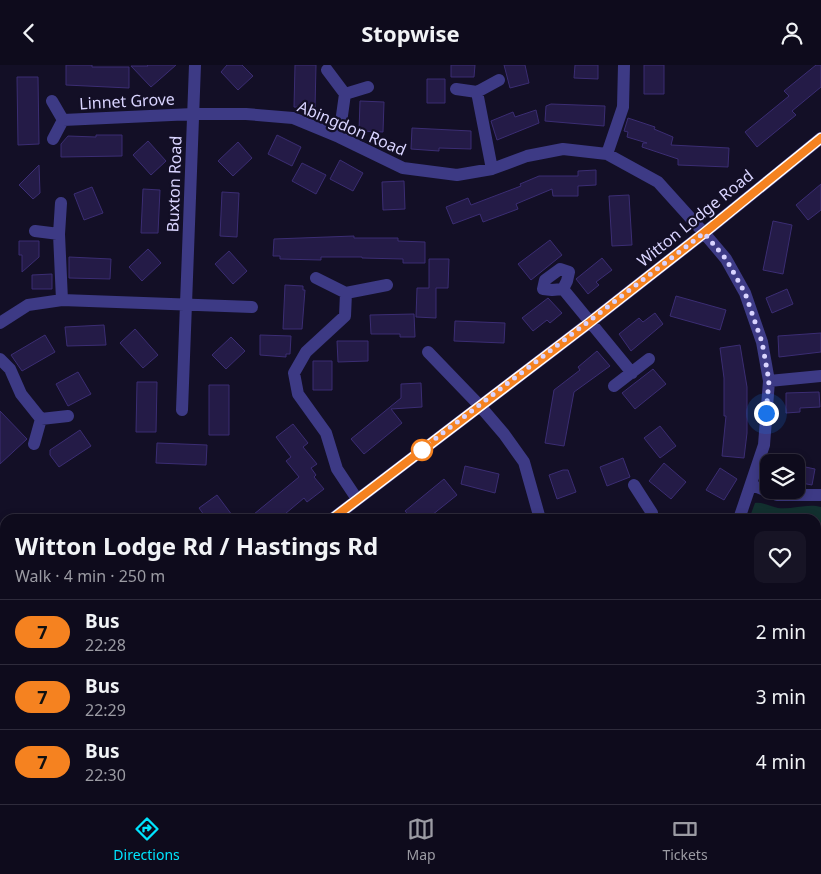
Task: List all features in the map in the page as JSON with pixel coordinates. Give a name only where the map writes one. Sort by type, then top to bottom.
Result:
[{"type":"street","name":"Buxton Road","points":[[182,410],[194,65]]},
{"type":"street","points":[[607,154],[623,107],[624,65]]},
{"type":"street","points":[[327,70],[345,94],[339,137]]},
{"type":"street","points":[[456,89],[477,92],[499,80]]},
{"type":"street","points":[[345,94],[368,87]]},
{"type":"street","points":[[477,92],[492,169]]},
{"type":"street","name":"Linnet Grove","points":[[52,101],[62,120]]},
{"type":"street","name":"Linnet Grove","points":[[62,120],[193,114]]},
{"type":"street","name":"Abingdon Road","points":[[193,114],[246,114],[292,118],[339,137],[403,168],[457,175],[492,169],[527,156],[563,149],[607,154],[658,182],[726,259],[745,293],[762,342],[769,381],[764,445],[741,514]]},
{"type":"street","name":"Linnet Grove","points":[[53,139],[62,120]]},
{"type":"street","name":"Witton Lodge Road","points":[[338,514],[589,323],[821,138]]},
{"type":"street","points":[[61,203],[59,234],[62,300]]},
{"type":"street","points":[[35,231],[59,234]]},
{"type":"street","points":[[316,278],[346,293],[388,285]]},
{"type":"street","points":[[563,289],[632,373]]},
{"type":"street","points":[[346,293],[345,316],[306,352],[294,373],[298,394],[326,433],[337,469],[356,499]]},
{"type":"street","points":[[0,323],[28,305],[62,300],[252,307]]},
{"type":"street","points":[[428,352],[480,406],[504,434],[524,462],[539,514]]},
{"type":"street","points":[[0,359],[10,369],[21,395],[41,419]]},
{"type":"street","points":[[614,386],[649,359]]},
{"type":"street","points":[[769,381],[821,376]]},
{"type":"street","points":[[41,419],[68,416]]},
{"type":"street","points":[[34,444],[41,419]]},
{"type":"street","points":[[634,485],[652,514]]},
{"type":"street","points":[[752,485],[777,495],[821,495]]},
{"type":"green space","points":[[755,503],[778,508],[821,507],[821,514],[751,514]]},
{"type":"building","points":[[66,65],[129,67],[129,88],[66,85]]},
{"type":"building","points":[[176,65],[151,87],[131,66]]},
{"type":"building","points":[[227,65],[242,65],[253,76],[238,90],[221,72]]},
{"type":"building","points":[[295,65],[316,65],[315,108],[294,107]]},
{"type":"building","points":[[451,65],[475,65],[474,77],[451,77]]},
{"type":"building","points":[[504,65],[525,65],[529,83],[510,88]]},
{"type":"building","points":[[575,65],[598,65],[598,79],[574,78]]},
{"type":"building","points":[[644,65],[664,65],[664,94],[644,94]]},
{"type":"building","points":[[816,65],[821,65],[821,87],[792,111],[796,115],[757,147],[745,132],[789,96],[784,91]]},
{"type":"building","points":[[17,77],[38,77],[39,144],[18,145]]},
{"type":"building","points":[[427,79],[445,79],[445,103],[427,103]]},
{"type":"building","points":[[360,101],[384,102],[383,132],[359,131]]},
{"type":"building","points":[[551,104],[605,106],[604,126],[545,121],[546,106]]},
{"type":"building","points":[[536,110],[539,123],[497,140],[491,121],[513,112],[515,117]]},
{"type":"building","points":[[628,118],[655,127],[654,129],[673,137],[671,145],[729,148],[728,167],[678,165],[678,159],[642,147],[643,143],[647,143],[627,137],[628,132],[624,131]]},
{"type":"building","points":[[412,128],[471,131],[471,149],[439,148],[439,151],[411,149]]},
{"type":"building","points":[[96,135],[122,135],[122,156],[61,157],[61,144],[68,136],[96,137]]},
{"type":"building","points":[[277,135],[301,147],[292,166],[268,154]]},
{"type":"building","points":[[148,141],[166,161],[151,175],[133,155]]},
{"type":"building","points":[[238,142],[252,158],[233,176],[218,161]]},
{"type":"building","points":[[340,160],[363,173],[353,191],[330,179]]},
{"type":"building","points":[[302,163],[326,175],[316,194],[292,181]]},
{"type":"building","points":[[39,165],[40,193],[33,199],[19,185]]},
{"type":"building","points":[[596,170],[596,185],[578,186],[578,196],[553,196],[552,189],[516,204],[518,209],[483,222],[480,214],[453,224],[446,207],[468,198],[471,205],[521,186],[520,184],[539,176],[578,176],[578,171]]},
{"type":"building","points":[[404,181],[405,209],[383,210],[382,182]]},
{"type":"building","points":[[821,184],[821,210],[808,220],[796,205]]},
{"type":"building","points":[[92,187],[103,213],[84,220],[74,194]]},
{"type":"building","points":[[143,189],[160,190],[158,233],[141,233]]},
{"type":"building","points":[[222,192],[239,193],[237,237],[220,236]]},
{"type":"building","points":[[629,195],[632,245],[612,246],[609,196]]},
{"type":"building","points":[[773,221],[792,225],[783,274],[763,270]]},
{"type":"building","points":[[354,236],[354,238],[398,238],[398,241],[425,242],[425,263],[403,263],[403,259],[362,257],[321,257],[321,260],[280,259],[280,256],[273,256],[274,239]]},
{"type":"building","points":[[550,240],[562,255],[531,280],[518,264]]},
{"type":"building","points":[[19,241],[39,241],[39,257],[22,272],[22,255],[19,255]]},
{"type":"building","points":[[148,249],[161,263],[142,281],[129,267]]},
{"type":"building","points":[[229,251],[247,271],[233,284],[215,264]]},
{"type":"building","points":[[69,257],[111,259],[110,279],[69,278]]},
{"type":"building","points":[[602,258],[612,270],[596,282],[599,285],[588,294],[576,279]]},
{"type":"building","points":[[429,259],[449,259],[448,288],[436,288],[436,318],[416,317],[417,288],[429,288]]},
{"type":"building","points":[[52,274],[52,289],[32,289],[32,275]]},
{"type":"building","points":[[285,285],[303,286],[303,290],[305,290],[302,329],[283,329]]},
{"type":"building","points":[[787,289],[793,304],[772,313],[766,298]]},
{"type":"building","points":[[676,296],[726,310],[720,330],[670,316]]},
{"type":"building","points":[[548,298],[562,313],[550,323],[547,320],[533,331],[522,318]]},
{"type":"building","points":[[655,313],[663,324],[631,351],[619,334],[639,318],[643,322]]},
{"type":"building","points":[[414,314],[415,337],[400,337],[400,334],[371,334],[370,315]]},
{"type":"building","points":[[455,321],[505,323],[504,343],[454,341]]},
{"type":"building","points":[[104,325],[106,345],[67,346],[65,327]]},
{"type":"building","points":[[135,329],[158,355],[143,368],[120,343]]},
{"type":"building","points":[[821,333],[821,352],[779,357],[778,336]]},
{"type":"building","points":[[45,335],[55,352],[22,371],[11,355]]},
{"type":"building","points":[[260,335],[291,336],[290,354],[286,354],[286,357],[260,355]]},
{"type":"building","points":[[231,337],[245,351],[226,369],[212,355]]},
{"type":"building","points":[[337,341],[368,341],[368,361],[338,362]]},
{"type":"building","points":[[740,345],[747,387],[747,433],[744,458],[722,456],[726,416],[724,416],[724,378],[720,348]]},
{"type":"building","points":[[597,351],[610,366],[574,392],[564,446],[545,443],[554,390],[580,370],[578,367]]},
{"type":"building","points":[[313,361],[332,361],[332,390],[313,390]]},
{"type":"building","points":[[653,369],[666,384],[635,409],[622,393]]},
{"type":"building","points":[[78,372],[91,394],[68,406],[56,384]]},
{"type":"building","points":[[137,382],[157,382],[156,432],[136,432]]},
{"type":"building","points":[[421,383],[422,407],[391,409],[402,423],[364,454],[351,439],[401,398],[401,384]]},
{"type":"building","points":[[209,385],[229,385],[229,435],[209,435]]},
{"type":"building","points":[[819,392],[820,407],[800,408],[800,412],[786,413],[786,393]]},
{"type":"building","points":[[0,411],[27,439],[0,464]]},
{"type":"building","points":[[293,424],[308,443],[303,447],[317,464],[311,468],[316,475],[314,477],[324,489],[307,502],[304,498],[285,514],[254,514],[299,477],[286,461],[291,457],[276,437]]},
{"type":"building","points":[[660,426],[676,446],[660,458],[644,438]]},
{"type":"building","points":[[80,430],[91,446],[59,467],[50,455],[50,450]]},
{"type":"building","points":[[157,443],[207,445],[206,465],[156,463]]},
{"type":"building","points":[[623,458],[630,477],[607,486],[600,467]]},
{"type":"building","points":[[664,463],[686,482],[671,499],[649,481]]},
{"type":"building","points":[[465,466],[499,474],[495,493],[461,484]]},
{"type":"building","points":[[805,467],[815,469],[812,485],[805,484]]},
{"type":"building","points":[[720,468],[737,479],[724,500],[706,490]]},
{"type":"building","points":[[568,470],[576,492],[557,499],[549,475]]},
{"type":"building","points":[[444,479],[457,495],[433,514],[408,514],[405,511]]},
{"type":"building","points":[[217,495],[231,514],[203,514],[199,508]]},
{"type":"bus line","name":"7","points":[[338,514],[589,323],[821,138]]},
{"type":"route","points":[[422,450],[418,452],[589,323],[704,233],[726,259],[745,293],[762,342],[769,381],[766,413]]}]
